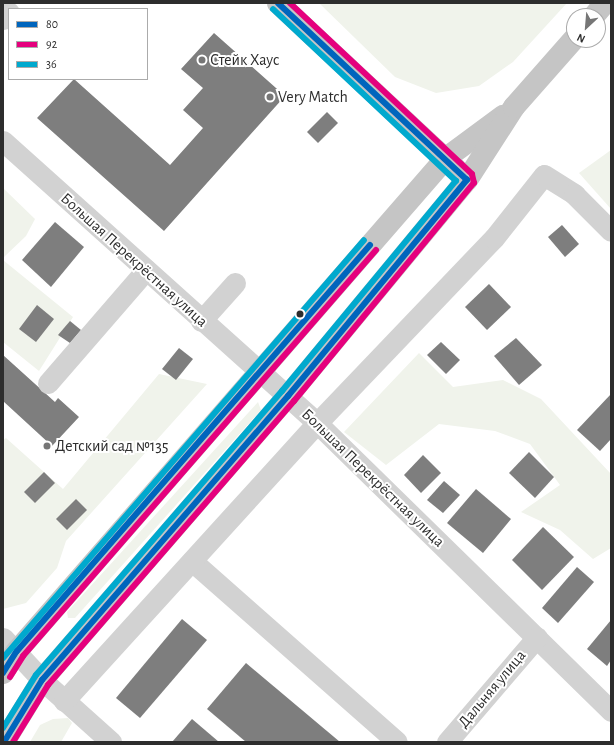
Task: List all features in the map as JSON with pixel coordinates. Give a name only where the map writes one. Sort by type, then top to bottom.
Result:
[{"type":"main road","points":[[278,3],[446,158],[467,180]]},
{"type":"main road","points":[[4,742],[42,680],[288,396],[467,180],[514,107],[566,48]]},
{"type":"main road","points":[[3,673],[10,644],[259,373],[446,158],[514,107]]},
{"type":"street","name":"Большая Перекрёстная улица","points":[[3,141],[259,373],[288,396],[318,423],[537,637],[607,699]]},
{"type":"street","points":[[64,701],[318,423],[494,238],[544,175],[574,194],[611,232]]},
{"type":"street","points":[[48,383],[146,270]]},
{"type":"street","points":[[201,321],[235,283]]},
{"type":"street","points":[[192,561],[397,742]]},
{"type":"street","name":"Дальняя улица","points":[[447,742],[537,637]]},
{"type":"street","points":[[10,644],[42,680],[111,742]]},
{"type":"shaded area","points":[[319,3],[567,3],[513,62],[479,86],[436,93],[395,77]]},
{"type":"shaded area","points":[[611,150],[611,209],[579,173]]},
{"type":"shaded area","points":[[3,188],[35,219],[26,236],[3,258]]},
{"type":"shaded area","points":[[3,260],[73,317],[39,371],[3,342]]},
{"type":"shaded area","points":[[419,353],[453,387],[503,380],[541,399],[611,474],[611,548],[593,559],[560,530],[521,512],[560,485],[530,444],[495,431],[439,424],[386,465],[344,432]]},
{"type":"shaded area","points":[[159,374],[207,384],[66,541],[57,568],[26,603],[3,609],[3,440],[6,438],[63,489]]},
{"type":"shaded area","points":[[258,402],[261,410],[75,618],[68,618],[67,612]]},
{"type":"shaded area","points":[[68,718],[72,723],[61,742],[30,742],[40,725],[53,719]]},
{"type":"building","points":[[214,33],[285,96],[164,231],[37,118],[73,80],[75,80],[170,165],[203,128],[183,110],[203,88],[181,69]]},
{"type":"building","points":[[327,112],[338,123],[318,143],[307,132]]},
{"type":"building","points":[[55,222],[84,247],[51,287],[22,260]]},
{"type":"building","points":[[562,225],[579,244],[565,257],[548,237]]},
{"type":"building","points":[[489,284],[511,307],[487,330],[465,307]]},
{"type":"building","points":[[37,305],[54,319],[36,342],[19,329]]},
{"type":"building","points":[[70,321],[81,330],[70,343],[58,335]]},
{"type":"building","points":[[516,338],[542,365],[519,385],[494,356]]},
{"type":"building","points":[[441,342],[460,360],[446,374],[427,355]]},
{"type":"building","points":[[179,348],[193,359],[176,380],[162,369]]},
{"type":"building","points":[[3,355],[55,402],[58,398],[79,417],[52,446],[3,401]]},
{"type":"building","points":[[611,394],[611,439],[600,451],[577,430]]},
{"type":"building","points":[[529,452],[554,477],[535,498],[509,473]]},
{"type":"building","points":[[423,455],[441,473],[421,493],[404,475]]},
{"type":"building","points":[[44,472],[55,483],[35,503],[24,492]]},
{"type":"building","points":[[444,481],[460,495],[443,513],[427,500]]},
{"type":"building","points":[[476,489],[511,519],[483,553],[447,523]]},
{"type":"building","points":[[76,499],[87,510],[67,530],[56,519]]},
{"type":"building","points":[[543,527],[574,557],[542,590],[512,560]]},
{"type":"building","points":[[577,567],[594,582],[558,623],[542,608]]},
{"type":"building","points":[[182,619],[207,640],[140,718],[116,698]]},
{"type":"building","points":[[611,620],[611,660],[607,666],[587,649]]},
{"type":"building","points":[[246,663],[340,742],[246,742],[207,709]]},
{"type":"building","points":[[192,719],[219,742],[172,742]]},
{"type":"transit line","name":"80","points":[[4,742],[42,680],[288,396],[467,180],[278,3]]},
{"type":"transit line","name":"92","points":[[13,742],[48,685],[294,401],[474,183],[472,174],[290,3]]},
{"type":"transit line","name":"36","points":[[3,728],[36,675],[282,391],[456,181],[273,9]]},
{"type":"transit line","name":"36","points":[[3,658],[364,240]]},
{"type":"transit line","name":"80","points":[[3,673],[17,651],[370,245]]},
{"type":"transit line","name":"92","points":[[10,677],[23,656],[376,250]]},
{"type":"place","name":"Стейк Хаус","points":[[202,60]]},
{"type":"place","name":"Very Match","points":[[270,97]]},
{"type":"place","name":"Детский сад №135","points":[[47,446]]}]
